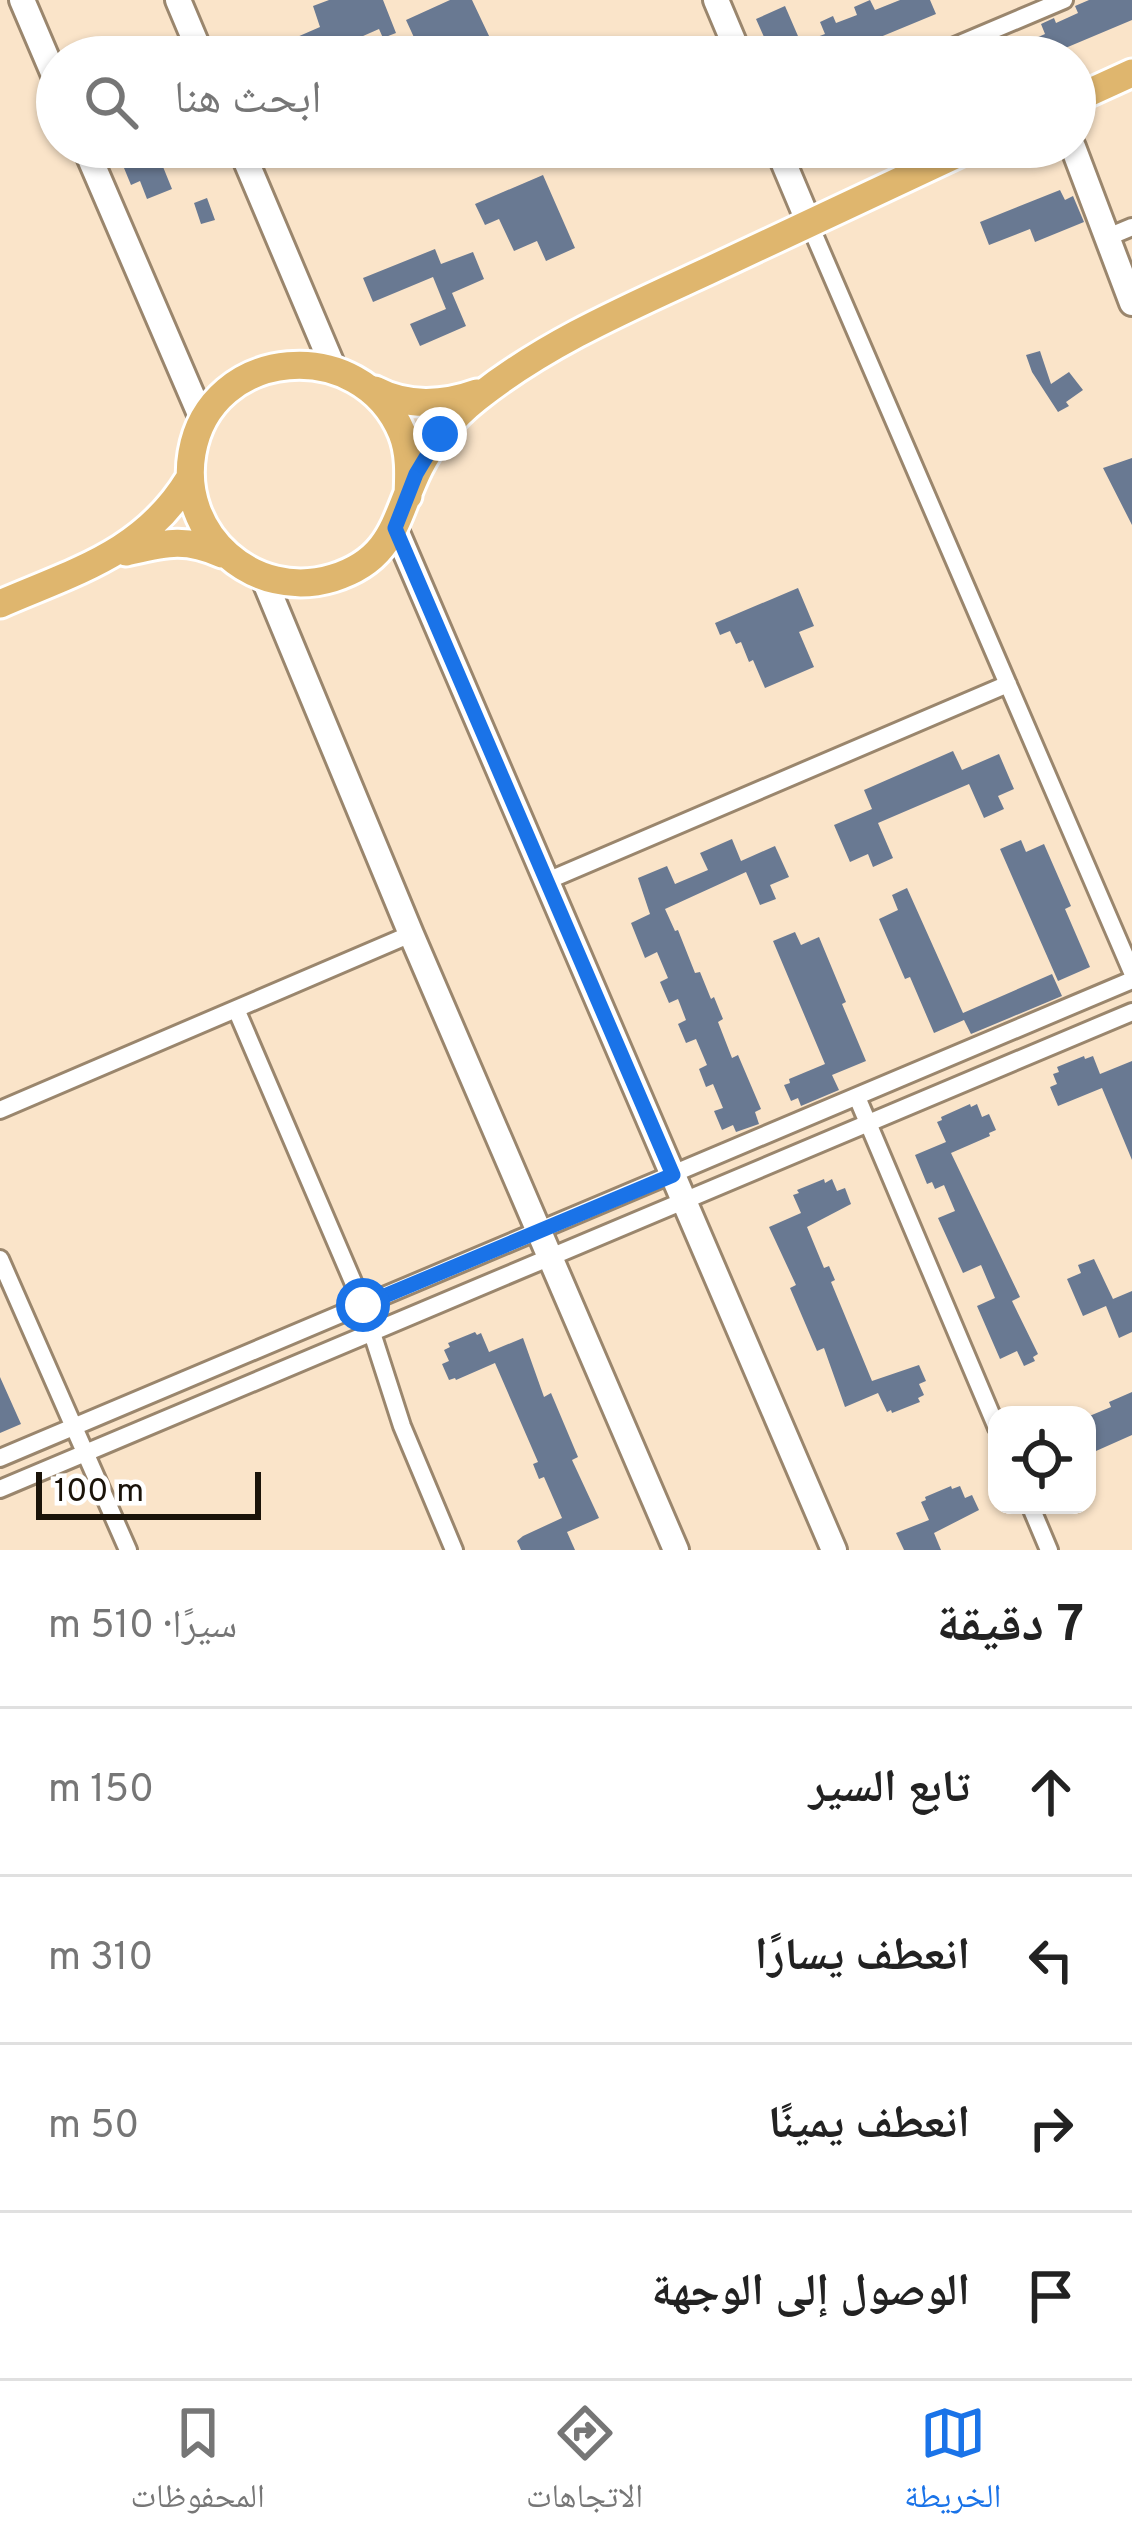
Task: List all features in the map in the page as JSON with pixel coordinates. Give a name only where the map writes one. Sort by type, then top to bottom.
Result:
[{"type":"main road","points":[[22,0],[37,36]]},
{"type":"main road","points":[[178,0],[193,36]]},
{"type":"main road","points":[[716,0],[731,36]]},
{"type":"main road","points":[[1096,89],[1132,73]]},
{"type":"main road","points":[[94,168],[203,421]]},
{"type":"main road","points":[[249,168],[334,369]]},
{"type":"main road","points":[[786,168],[809,224]]},
{"type":"main road","points":[[0,604],[111,556],[168,542],[227,556],[263,578],[301,583],[338,576],[371,556],[395,528],[427,453],[473,400],[557,345],[620,312],[928,168]]},
{"type":"main road","points":[[1085,168],[1120,232],[1132,303]]},
{"type":"main road","points":[[227,556],[201,521],[189,478],[192,449],[203,421],[236,384],[284,365],[309,364],[334,369],[385,395],[428,403],[492,387]]},
{"type":"main road","points":[[366,386],[388,407],[403,434],[410,465],[407,496]]},
{"type":"main road","points":[[111,556],[155,524],[189,478]]},
{"type":"main road","points":[[395,528],[834,1550]]},
{"type":"main road","points":[[263,578],[676,1550]]},
{"type":"street","points":[[978,36],[1064,0]]},
{"type":"street","points":[[0,1458],[1132,976],[809,224]]},
{"type":"street","points":[[547,881],[1008,685]]},
{"type":"street","points":[[0,1109],[411,934]]},
{"type":"street","points":[[236,1009],[363,1305],[402,1426],[454,1550]]},
{"type":"street","points":[[0,1489],[1132,1012]]},
{"type":"street","points":[[857,1097],[988,1407]]},
{"type":"street","points":[[0,1259],[128,1550]]},
{"type":"street","points":[[1034,1514],[1049,1550]]},
{"type":"building","points":[[329,0],[383,0],[396,33],[382,36],[379,29],[363,36],[299,36],[320,27],[313,6]]},
{"type":"building","points":[[450,0],[472,0],[489,36],[413,36],[406,20]]},
{"type":"building","points":[[870,0],[875,10],[900,0],[930,0],[936,14],[883,36],[820,36],[825,34],[820,22],[833,16],[836,23],[857,15],[854,7]]},
{"type":"building","points":[[1089,0],[1132,0],[1132,20],[1094,36],[1040,36],[1045,34],[1041,24],[1078,13],[1075,6]]},
{"type":"building","points":[[785,6],[798,36],[764,36],[756,19]]},
{"type":"building","points":[[124,168],[164,168],[172,189],[147,199],[140,181],[131,185]]},
{"type":"building","points":[[543,175],[575,248],[546,261],[537,241],[514,251],[499,219],[485,225],[475,204]]},
{"type":"building","points":[[1060,190],[1065,200],[1073,196],[1084,222],[1035,242],[1030,229],[989,245],[980,222]]},
{"type":"building","points":[[207,198],[215,220],[201,224],[194,203]]},
{"type":"building","points":[[435,249],[441,264],[473,252],[484,279],[452,293],[466,326],[420,346],[410,324],[446,309],[433,277],[373,302],[363,278]]},
{"type":"building","points":[[1040,351],[1051,384],[1069,372],[1083,390],[1058,412],[1026,355]]},
{"type":"building","points":[[1132,458],[1132,525],[1103,468]]},
{"type":"building","points":[[798,588],[814,626],[799,632],[814,667],[765,688],[741,642],[736,644],[730,631],[720,635],[715,623]]},
{"type":"building","points":[[953,751],[962,770],[999,754],[1014,789],[998,796],[1004,809],[984,818],[969,784],[878,823],[893,858],[873,867],[868,854],[850,862],[834,825],[872,809],[864,790]]},
{"type":"building","points":[[732,839],[741,861],[775,846],[789,877],[770,885],[776,899],[760,905],[746,872],[665,909],[695,973],[700,972],[711,999],[714,997],[732,1058],[738,1055],[761,1109],[755,1112],[759,1124],[736,1132],[733,1125],[722,1130],[714,1111],[723,1108],[713,1084],[706,1087],[699,1069],[707,1065],[696,1039],[686,1043],[678,1024],[686,1020],[678,999],[669,1003],[660,982],[668,978],[657,952],[645,958],[631,923],[650,914],[638,878],[667,866],[675,884],[708,870],[700,853]]},
{"type":"building","points":[[1021,840],[1026,852],[1044,844],[1090,967],[1058,981],[1000,849]]},
{"type":"building","points":[[907,888],[963,1013],[1052,974],[1062,996],[971,1034],[964,1020],[934,1033],[879,919],[898,910],[892,895]]},
{"type":"building","points":[[795,932],[801,945],[819,937],[866,1061],[832,1075],[839,1090],[801,1106],[798,1098],[791,1101],[784,1085],[825,1064],[773,941]]},
{"type":"building","points":[[1093,1056],[1100,1074],[1132,1061],[1132,1160],[1102,1088],[1058,1106],[1050,1087],[1057,1084],[1053,1074],[1059,1072],[1057,1067]]},
{"type":"building","points":[[977,1104],[982,1117],[989,1114],[996,1130],[951,1153],[1020,1297],[1012,1301],[1038,1354],[1024,1366],[1017,1351],[1000,1359],[977,1306],[995,1298],[981,1265],[963,1273],[938,1218],[955,1211],[944,1185],[935,1189],[932,1182],[927,1184],[915,1155],[946,1142],[937,1122]]},
{"type":"building","points":[[824,1179],[825,1183],[832,1179],[837,1191],[845,1188],[851,1204],[807,1227],[824,1268],[829,1266],[835,1280],[831,1282],[872,1381],[919,1365],[926,1381],[919,1384],[924,1395],[918,1398],[920,1402],[892,1413],[878,1393],[845,1407],[824,1348],[817,1351],[790,1288],[796,1285],[769,1227],[801,1213],[793,1195]]},
{"type":"building","points":[[1094,1259],[1113,1299],[1132,1291],[1132,1332],[1119,1338],[1106,1306],[1083,1316],[1067,1279],[1081,1273],[1078,1265]]},
{"type":"building","points":[[481,1333],[489,1352],[523,1338],[544,1397],[551,1393],[578,1457],[572,1460],[599,1518],[567,1532],[575,1550],[521,1550],[517,1541],[523,1536],[562,1518],[544,1477],[539,1479],[533,1464],[538,1462],[495,1363],[449,1380],[442,1364],[449,1361],[444,1350],[450,1347],[448,1343]]},
{"type":"building","points":[[0,1377],[21,1424],[0,1433]]},
{"type":"building","points":[[1132,1392],[1132,1435],[1096,1451],[1096,1413],[1111,1407],[1109,1402]]},
{"type":"building","points":[[960,1486],[965,1498],[972,1495],[979,1510],[934,1533],[941,1550],[904,1550],[896,1533],[929,1520],[921,1502]]},
{"type":"route","points":[[363,1305],[673,1175],[395,528],[416,474],[440,434]]}]
